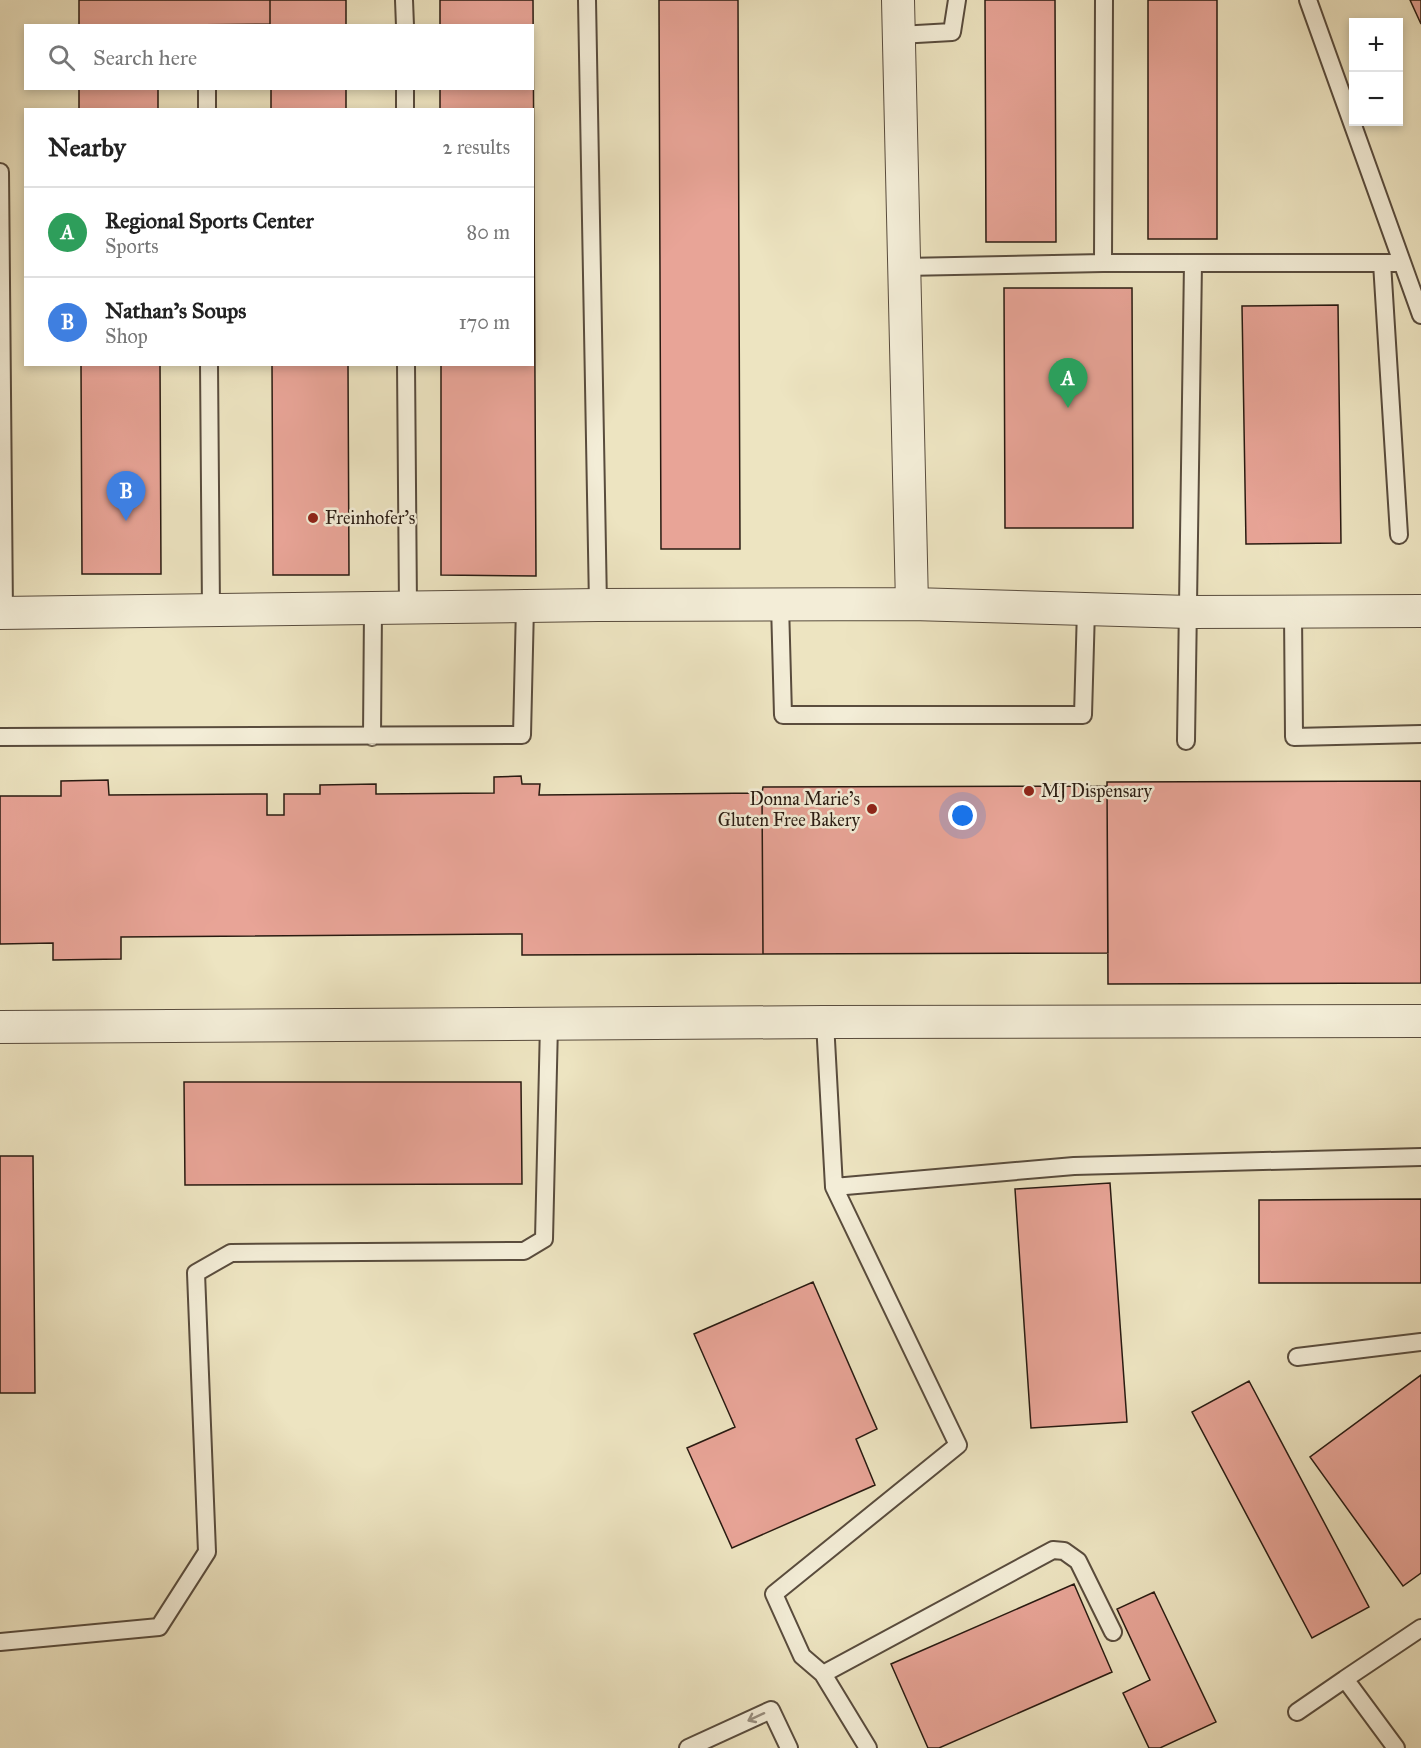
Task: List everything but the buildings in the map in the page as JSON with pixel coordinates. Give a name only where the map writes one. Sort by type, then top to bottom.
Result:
[{"type":"street","points":[[898,0],[912,604]]},
{"type":"street","points":[[2,613],[780,604],[912,604],[1189,612],[1421,611]]},
{"type":"street","points":[[0,1027],[1421,1021]]},
{"type":"lane","points":[[404,0],[405,24]]},
{"type":"lane","points":[[587,0],[598,605]]},
{"type":"lane","points":[[899,35],[952,32],[957,0]]},
{"type":"lane","points":[[1103,263],[1104,0]]},
{"type":"lane","points":[[1308,0],[1421,315]]},
{"type":"lane","points":[[207,90],[207,108]]},
{"type":"lane","points":[[405,90],[405,108]]},
{"type":"lane","points":[[0,172],[2,613]]},
{"type":"lane","points":[[904,267],[1103,263],[1402,263]]},
{"type":"lane","points":[[1186,741],[1193,263]]},
{"type":"lane","points":[[1382,263],[1399,534]]},
{"type":"lane","points":[[209,366],[211,610]]},
{"type":"lane","points":[[406,366],[408,608]]},
{"type":"lane","points":[[780,604],[783,715],[1083,716],[1086,609]]},
{"type":"lane","points":[[0,737],[522,735],[525,606]]},
{"type":"lane","points":[[372,737],[373,608]]},
{"type":"lane","points":[[1293,612],[1294,737],[1421,734]]},
{"type":"lane","points":[[825,1022],[834,1187],[958,1445],[774,1594],[802,1656],[823,1674],[868,1748]]},
{"type":"lane","points":[[0,1642],[159,1627],[207,1552],[196,1273],[231,1253],[524,1251],[544,1239],[549,1024]]},
{"type":"lane","points":[[834,1187],[1074,1167],[1421,1157]]},
{"type":"lane","points":[[1297,1356],[1421,1342]]},
{"type":"lane","points":[[823,1674],[1053,1550],[1064,1551],[1078,1561],[1113,1632]]},
{"type":"lane","points":[[1297,1712],[1421,1628]]},
{"type":"lane","points":[[1345,1679],[1396,1748]]},
{"type":"lane","points":[[688,1748],[713,1742],[771,1710],[789,1748]]},
{"type":"place","name":"Regional Sports Center","points":[[1068,408]]},
{"type":"place","name":"Freinhofer's","points":[[313,518]]},
{"type":"place","name":"Nathan's Soups","points":[[126,521]]},
{"type":"place","name":"MJ Dispensary","points":[[1029,791]]},
{"type":"place","name":"Donna Marie's Gluten Free Bakery","points":[[872,809]]}]
